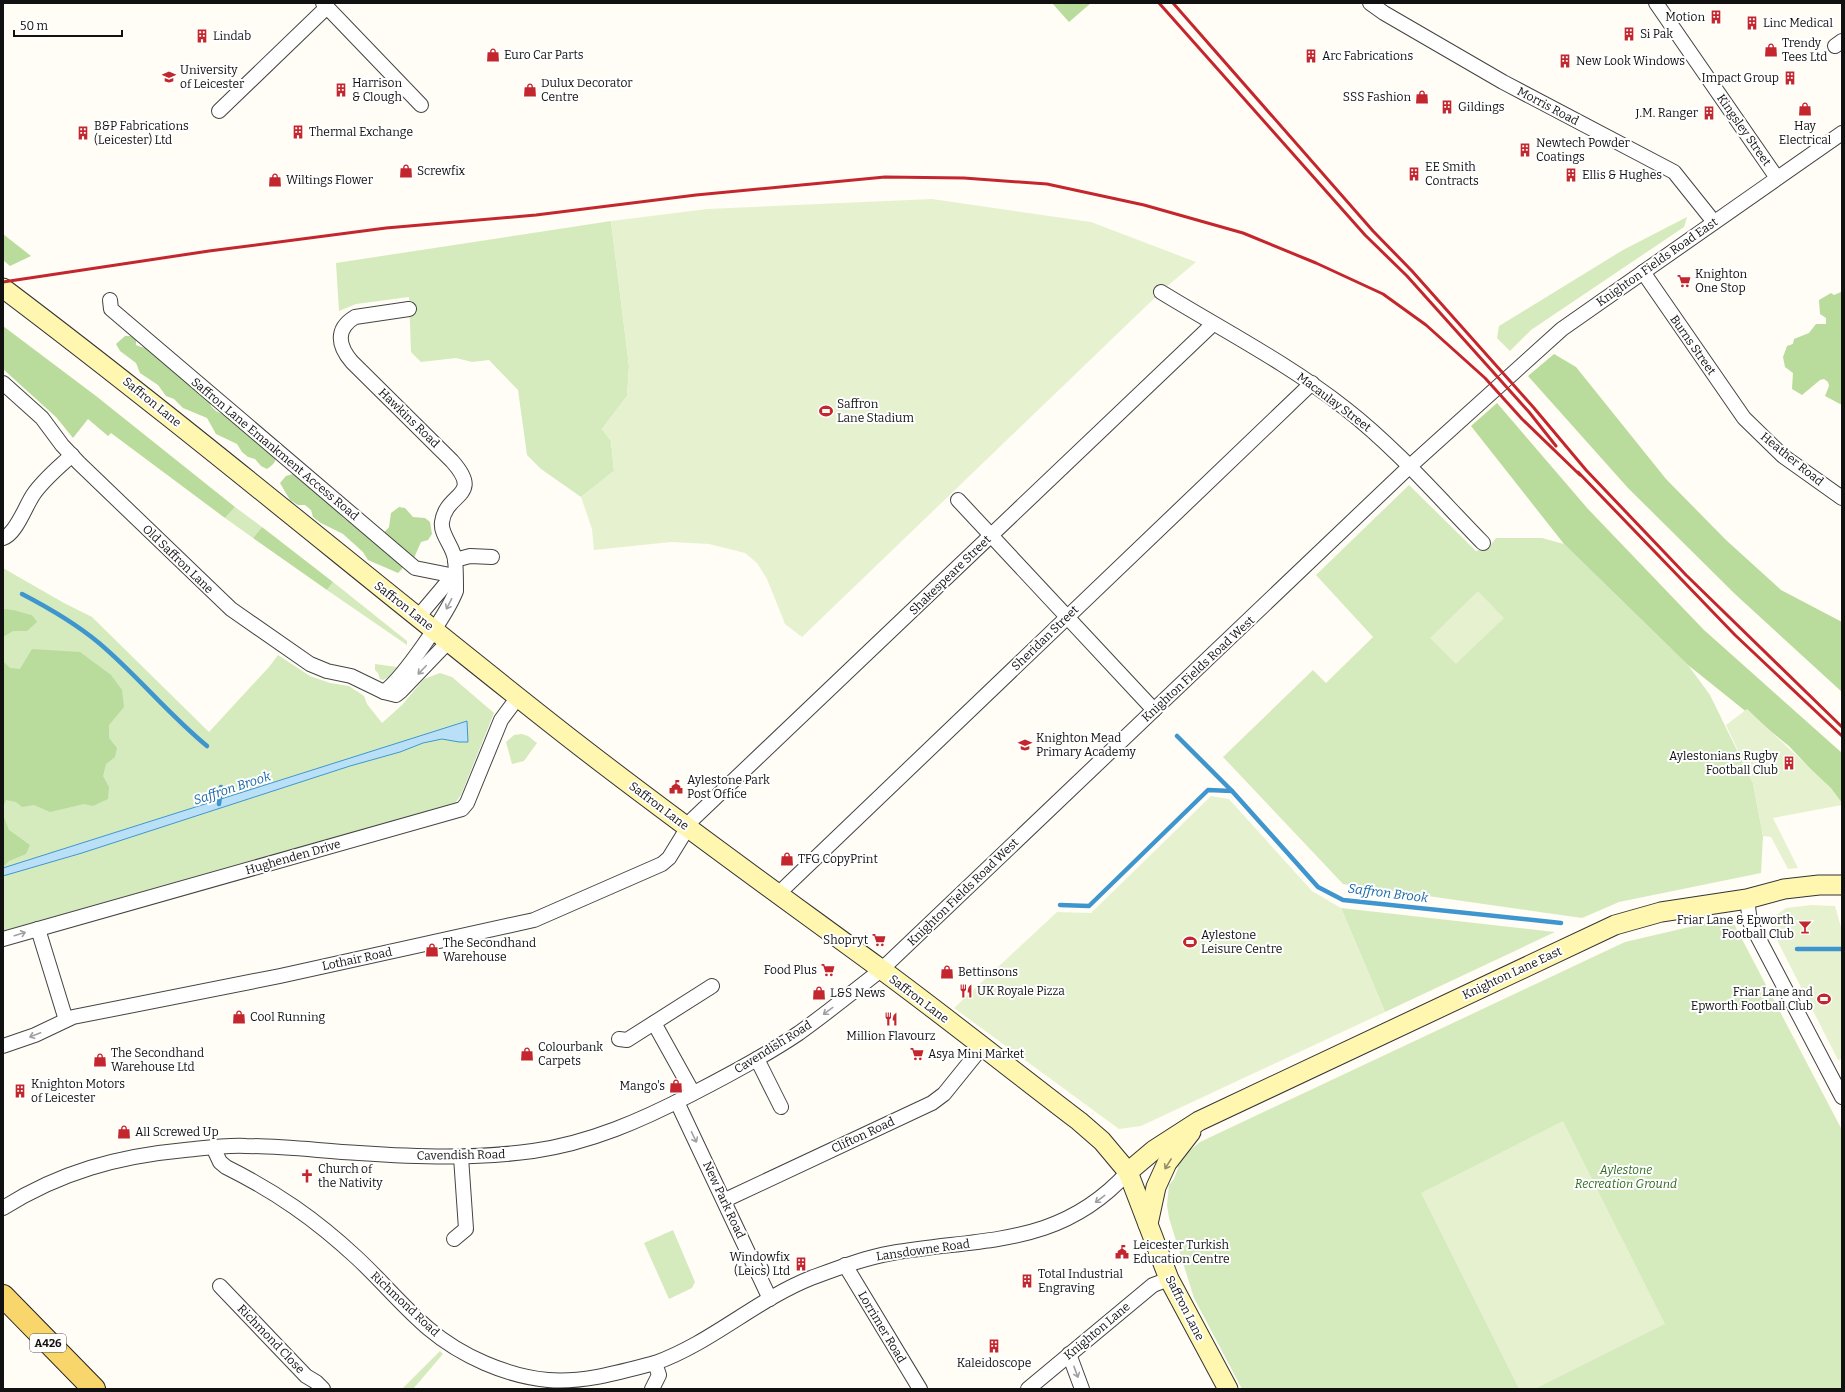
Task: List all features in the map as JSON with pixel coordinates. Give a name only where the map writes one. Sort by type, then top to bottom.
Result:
[{"type":"main road","name":"Saffron Lane","points":[[3,288],[110,369],[518,697],[689,828],[881,970],[1079,1121],[1102,1141],[1128,1172],[1169,1279],[1228,1389]]},
{"type":"main road","name":"Knighton Lane East","points":[[1128,1172],[1154,1150],[1199,1121],[1615,925],[1661,912],[1747,899],[1801,886],[1842,886]]},
{"type":"main road","name":"Knighton Lane East","points":[[1148,1224],[1156,1186],[1167,1163],[1199,1121]]},
{"type":"main road","name":"A426","points":[[3,1296],[94,1389]]},
{"type":"street","name":"Morris Road","points":[[1370,3],[1384,13],[1503,82],[1674,172],[1714,222]]},
{"type":"street","name":"Kingsley Street","points":[[1656,3],[1777,178]]},
{"type":"street","points":[[219,110],[325,5],[422,105]]},
{"type":"street","name":"Knighton Fields Road East","points":[[1481,402],[1562,329],[1842,133]]},
{"type":"street","name":"Burns Street","points":[[1643,272],[1744,418]]},
{"type":"street","name":"Macaulay Street","points":[[1161,292],[1312,383],[1362,423],[1483,543]]},
{"type":"street","name":"Saffron Lane Emankment Access Road","points":[[110,300],[111,309],[414,568],[455,576]]},
{"type":"street","name":"Hawkins Road","points":[[409,309],[355,317],[347,321],[342,328],[340,339],[345,354],[352,362],[426,433],[462,472],[465,486],[461,494],[444,514],[441,523],[455,560],[456,590],[445,612],[433,629]]},
{"type":"street","name":"Shakespeare Street","points":[[689,828],[693,819],[1213,324]]},
{"type":"street","name":"Old Saffron Lane","points":[[3,383],[42,418],[72,455],[231,608],[310,664],[327,671],[351,676],[384,692],[396,694],[402,692],[449,642]]},
{"type":"street","name":"Sheridan Street","points":[[778,894],[1312,383]]},
{"type":"street","name":"Knighton Fields Road West","points":[[881,970],[1408,467],[1481,402]]},
{"type":"street","name":"Heather Road","points":[[1744,418],[1784,456],[1842,498]]},
{"type":"street","points":[[3,538],[13,530],[33,494],[47,478],[72,455]]},
{"type":"street","points":[[958,500],[1154,710]]},
{"type":"street","points":[[455,560],[470,556],[492,557]]},
{"type":"street","points":[[418,617],[445,585],[455,576]]},
{"type":"street","points":[[384,692],[395,683],[433,629]]},
{"type":"street","name":"Hughenden Drive","points":[[3,939],[462,809],[467,803],[501,720],[518,697]]},
{"type":"street","name":"Lothair Road","points":[[3,1046],[35,1035],[73,1017],[280,976],[534,920],[662,864],[669,858],[689,828]]},
{"type":"street","points":[[1747,899],[1750,922],[1842,1097]]},
{"type":"street","points":[[38,928],[66,1020]]},
{"type":"street","name":"Cavendish Road","points":[[3,1208],[26,1194],[69,1175],[114,1160],[139,1155],[244,1145],[359,1153],[461,1157],[520,1152],[558,1146],[601,1135],[678,1102],[757,1059],[803,1029],[881,970]]},
{"type":"street","points":[[619,1039],[627,1040],[712,986]]},
{"type":"street","points":[[654,1023],[694,1093]]},
{"type":"street","name":"Clifton Road","points":[[725,1200],[932,1103],[944,1094],[982,1047]]},
{"type":"street","points":[[757,1059],[781,1107]]},
{"type":"street","name":"New Park Road","points":[[678,1102],[770,1299]]},
{"type":"street","name":"Richmond Road","points":[[213,1147],[223,1165],[285,1199],[313,1220],[355,1256],[430,1330],[448,1343],[470,1355],[507,1371],[547,1380],[604,1376],[655,1363]]},
{"type":"street","points":[[454,1239],[466,1229],[461,1157]]},
{"type":"street","name":"Lansdowne Road","points":[[655,1363],[694,1347],[770,1299],[809,1279],[845,1265],[890,1254],[995,1239],[1055,1224],[1079,1214],[1098,1201],[1113,1189],[1128,1172]]},
{"type":"street","name":"Lorrimer Road","points":[[845,1265],[920,1389]]},
{"type":"street","name":"Knighton Lane","points":[[1028,1389],[1154,1285],[1169,1279]]},
{"type":"street","name":"Richmond Close","points":[[220,1286],[316,1387]]},
{"type":"street","points":[[1069,1354],[1082,1389]]},
{"type":"street","points":[[652,1389],[659,1375],[655,1363]]},
{"type":"green space","points":[[1052,3],[1091,3],[1069,22]]},
{"type":"green space","name":"Saffron Lane Stadium","points":[[932,199],[1091,222],[1196,262],[1165,288],[802,637],[785,624],[767,579],[757,563],[745,553],[709,544],[671,542],[594,550],[592,529],[581,497],[614,471],[611,441],[602,429],[627,396],[629,366],[611,221],[707,209]]},
{"type":"green space","points":[[1687,217],[1684,227],[1531,330],[1510,351],[1497,338],[1499,326],[1623,250]]},
{"type":"green space","points":[[611,221],[629,366],[627,396],[602,429],[611,441],[614,471],[581,497],[541,469],[527,455],[518,390],[489,360],[472,362],[456,358],[421,362],[411,352],[409,297],[356,304],[339,311],[336,263]]},
{"type":"green space","points":[[3,234],[31,256],[10,266],[3,260]]},
{"type":"green space","points":[[1841,292],[1842,405],[1825,396],[1829,386],[1828,382],[1824,379],[1820,380],[1802,395],[1792,389],[1793,373],[1785,367],[1783,357],[1787,346],[1793,344],[1794,339],[1809,333],[1816,324],[1826,324],[1826,318],[1820,314],[1819,300],[1831,293],[1834,295]]},
{"type":"green space","points":[[3,326],[96,396],[235,507],[225,518],[111,433],[108,436],[88,419],[73,438],[56,417],[3,369]]},
{"type":"green space","points":[[125,336],[130,336],[136,339],[136,345],[154,351],[161,362],[167,362],[208,397],[211,406],[216,411],[222,414],[226,413],[275,455],[273,465],[267,469],[261,466],[255,459],[248,457],[242,452],[237,444],[216,434],[207,418],[183,408],[174,399],[166,396],[158,385],[140,373],[136,363],[120,351],[116,344]]},
{"type":"green space","points":[[1554,354],[1576,367],[1666,479],[1726,540],[1781,590],[1842,622],[1842,692],[1735,594],[1628,488],[1528,376]]},
{"type":"green space","points":[[1497,403],[1588,509],[1704,630],[1842,753],[1842,803],[1789,746],[1688,665],[1564,544],[1471,426]]},
{"type":"green space","points":[[293,474],[302,482],[308,483],[337,508],[339,513],[344,518],[355,524],[403,565],[402,569],[398,573],[368,560],[363,552],[343,534],[321,523],[313,517],[311,510],[305,505],[298,505],[290,500],[280,483],[286,476]]},
{"type":"green space","points":[[1409,485],[1476,551],[1488,548],[1496,538],[1542,538],[1564,544],[1688,665],[1710,695],[1753,783],[1763,836],[1761,873],[1619,902],[1582,918],[1343,884],[1223,757],[1313,670],[1326,683],[1373,637],[1316,575]]},
{"type":"green space","points":[[235,507],[262,527],[253,538],[225,518]]},
{"type":"green space","points":[[399,507],[405,508],[413,517],[425,518],[430,522],[432,534],[428,540],[421,542],[414,558],[383,534],[389,527],[391,513]]},
{"type":"green space","points":[[262,527],[333,582],[327,590],[253,538]]},
{"type":"green space","points":[[3,568],[64,603],[92,617],[209,732],[269,667],[278,655],[310,676],[330,683],[349,686],[364,696],[367,704],[382,723],[402,705],[424,679],[440,673],[452,677],[494,713],[461,795],[455,803],[3,931]]},
{"type":"green space","points":[[333,582],[407,641],[407,645],[327,590]]},
{"type":"green space","points":[[1478,591],[1504,618],[1456,664],[1430,638]]},
{"type":"green space","points":[[3,609],[14,610],[32,615],[37,622],[27,631],[13,631],[3,637]]},
{"type":"green space","points":[[32,649],[80,652],[111,675],[122,690],[124,707],[109,725],[109,738],[117,748],[115,757],[106,764],[103,776],[109,787],[108,799],[93,806],[84,804],[50,812],[34,805],[22,807],[16,802],[6,800],[3,807],[3,654],[4,662],[10,668],[20,669]]},
{"type":"green space","points":[[375,664],[397,667],[389,677],[383,680],[380,679],[375,670]]},
{"type":"green space","points":[[1747,709],[1831,788],[1842,803],[1842,805],[1773,818],[1798,868],[1788,869],[1771,837],[1763,836],[1753,783],[1726,725]]},
{"type":"green space","points":[[522,734],[528,736],[537,743],[524,761],[512,764],[506,742],[514,735]]},
{"type":"green space","name":"Aylestone Leisure Centre","points":[[1211,796],[1229,799],[1312,891],[1341,908],[1385,1012],[1141,1126],[1119,1129],[954,1008],[1057,912],[1091,913]]},
{"type":"green space","points":[[3,815],[9,830],[30,845],[26,854],[9,861],[3,867]]},
{"type":"green space","name":"Friar Lane and Epworth Football Club","points":[[1811,905],[1835,906],[1842,931],[1842,1059],[1838,1060],[1776,938],[1771,925],[1772,918],[1786,908]]},
{"type":"green space","points":[[1341,908],[1555,932],[1385,1012]]},
{"type":"green space","name":"Aylestone Recreation Ground","points":[[1728,918],[1733,922],[1842,1130],[1842,1389],[1242,1389],[1194,1298],[1169,1218],[1167,1205],[1169,1185],[1174,1179],[1178,1168],[1178,1163],[1183,1156],[1200,1142],[1625,942]]},
{"type":"green space","points":[[1563,1121],[1665,1324],[1535,1389],[1519,1389],[1421,1193]]},
{"type":"green space","points":[[673,1230],[695,1282],[692,1288],[669,1299],[644,1243]]},
{"type":"green space","points":[[440,1351],[443,1354],[413,1389],[402,1389]]},
{"type":"water","points":[[467,721],[468,742],[442,739],[423,743],[400,752],[350,766],[82,853],[3,876],[3,868]]},
{"type":"waterway","points":[[22,594],[62,616],[99,643],[179,721],[207,746]]},
{"type":"waterway","name":"Saffron Brook","points":[[1177,736],[1232,791]]},
{"type":"waterway","points":[[219,804],[221,787]]},
{"type":"waterway","name":"Saffron Brook","points":[[1060,905],[1089,906],[1208,790],[1232,791],[1318,887],[1343,900],[1561,923]]},
{"type":"waterway","name":"Saffron Brook","points":[[1797,949],[1842,949]]},
{"type":"railway","points":[[1159,3],[1365,235],[1407,276],[1529,412],[1556,446]]},
{"type":"railway","points":[[1173,3],[1373,231],[1412,271],[1534,408],[1586,470],[1686,575],[1842,727]]},
{"type":"railway","points":[[3,282],[209,251],[386,228],[536,215],[696,195],[885,177],[964,178],[1047,184],[1144,205],[1243,233],[1316,263],[1383,294],[1426,325],[1485,378],[1522,419],[1580,475]]},
{"type":"railway","points":[[1578,472],[1735,635],[1842,736]]},
{"type":"place","name":"Motion","points":[[1716,17]]},
{"type":"place","name":"Linc Medical","points":[[1752,23]]},
{"type":"place","name":"Si Pak","points":[[1629,34]]},
{"type":"place","name":"Lindab","points":[[202,36]]},
{"type":"place","name":"Trendy Tees Ltd","points":[[1771,50]]},
{"type":"place","name":"Euro Car Parts","points":[[493,55]]},
{"type":"place","name":"Arc Fabrications","points":[[1311,56]]},
{"type":"place","name":"New Look Windows","points":[[1565,61]]},
{"type":"place","name":"University of Leicester","points":[[169,77]]},
{"type":"place","name":"Impact Group","points":[[1790,78]]},
{"type":"place","name":"Harrison & Clough","points":[[341,90]]},
{"type":"place","name":"Dulux Decorator Centre","points":[[530,90]]},
{"type":"place","name":"SSS Fashion","points":[[1422,97]]},
{"type":"place","name":"Gildings","points":[[1447,107]]},
{"type":"place","name":"Hay Electrical","points":[[1805,109]]},
{"type":"place","name":"J.M. Ranger","points":[[1709,113]]},
{"type":"place","name":"Thermal Exchange","points":[[298,132]]},
{"type":"place","name":"B&P Fabrications (Leicester) Ltd","points":[[83,133]]},
{"type":"place","name":"Newtech Powder Coatings","points":[[1525,150]]},
{"type":"place","name":"Screwfix","points":[[406,171]]},
{"type":"place","name":"EE Smith Contracts","points":[[1414,174]]},
{"type":"place","name":"Ellis & Hughes","points":[[1571,175]]},
{"type":"place","name":"Wiltings Flower","points":[[275,180]]},
{"type":"place","name":"Knighton One Stop","points":[[1684,281]]},
{"type":"place","name":"Saffron Lane Stadium","points":[[826,411]]},
{"type":"place","name":"Knighton Mead Primary Academy","points":[[1025,745]]},
{"type":"place","name":"Aylestonians Rugby Football Club","points":[[1789,763]]},
{"type":"place","name":"Aylestone Park Post Office","points":[[676,787]]},
{"type":"place","name":"TFG CopyPrint","points":[[787,859]]},
{"type":"place","name":"Friar Lane & Epworth Football Club","points":[[1805,927]]},
{"type":"place","name":"Shopryt","points":[[879,940]]},
{"type":"place","name":"Aylestone Leisure Centre","points":[[1190,942]]},
{"type":"place","name":"The Secondhand Warehouse","points":[[432,950]]},
{"type":"place","name":"Food Plus","points":[[828,970]]},
{"type":"place","name":"Bettinsons","points":[[947,972]]},
{"type":"place","name":"UK Royale Pizza","points":[[966,991]]},
{"type":"place","name":"L&S News","points":[[819,993]]},
{"type":"place","name":"Friar Lane and Epworth Football Club","points":[[1824,999]]},
{"type":"place","name":"Cool Running","points":[[239,1017]]},
{"type":"place","name":"Million Flavourz","points":[[891,1019]]},
{"type":"place","name":"Colourbank Carpets","points":[[527,1054]]},
{"type":"place","name":"Asya Mini Market","points":[[917,1054]]},
{"type":"place","name":"The Secondhand Warehouse Ltd","points":[[100,1060]]},
{"type":"place","name":"Mango's","points":[[676,1086]]},
{"type":"place","name":"Knighton Motors of Leicester","points":[[20,1091]]},
{"type":"place","name":"All Screwed Up","points":[[124,1132]]},
{"type":"place","name":"Church of the Nativity","points":[[307,1176]]},
{"type":"place","name":"Leicester Turkish Education Centre","points":[[1122,1252]]},
{"type":"place","name":"Windowfix (Leics) Ltd","points":[[801,1264]]},
{"type":"place","name":"Total Industrial Engraving","points":[[1027,1281]]},
{"type":"place","name":"Kaleidoscope","points":[[994,1346]]}]
